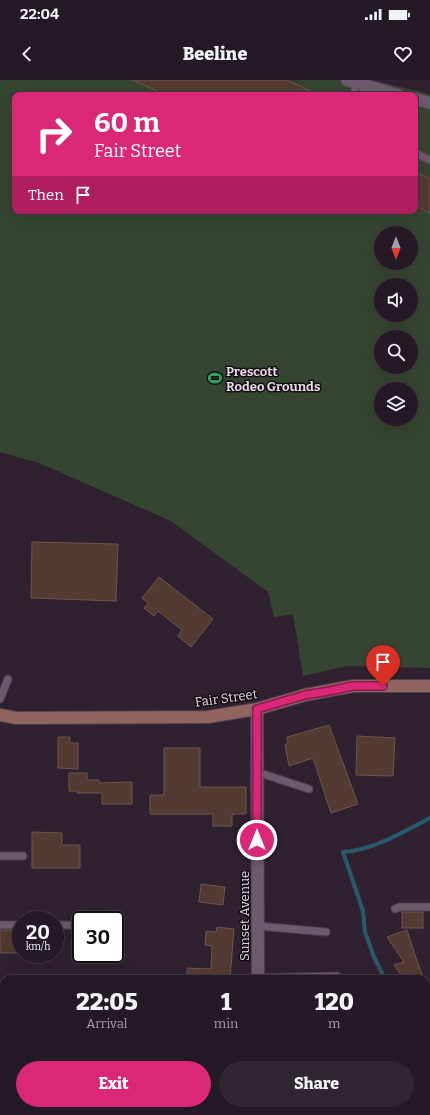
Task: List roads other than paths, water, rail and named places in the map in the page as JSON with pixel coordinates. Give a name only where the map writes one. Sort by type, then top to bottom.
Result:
[{"type":"street","points":[[352,81],[388,92]]},
{"type":"street","points":[[418,100],[430,103]]},
{"type":"street","name":"Fair Street","points":[[0,715],[16,718],[208,717],[257,709],[305,695],[353,686],[430,686]]},
{"type":"street","name":"Sunset Avenue","points":[[257,709],[258,975]]},
{"type":"lane","points":[[352,81],[353,92]]},
{"type":"lane","points":[[418,154],[430,160]]},
{"type":"lane","points":[[0,699],[8,679]]},
{"type":"lane","points":[[257,772],[309,789]]},
{"type":"lane","points":[[0,856],[23,856]]},
{"type":"lane","points":[[395,909],[399,907],[430,907]]},
{"type":"lane","points":[[0,925],[12,925]]},
{"type":"lane","points":[[258,926],[326,932]]},
{"type":"waterway","points":[[383,975],[374,957],[365,932],[363,911],[343,852],[354,851],[377,844],[430,818]]},
{"type":"place","name":"Prescott Rodeo Grounds","points":[[215,378]]}]
